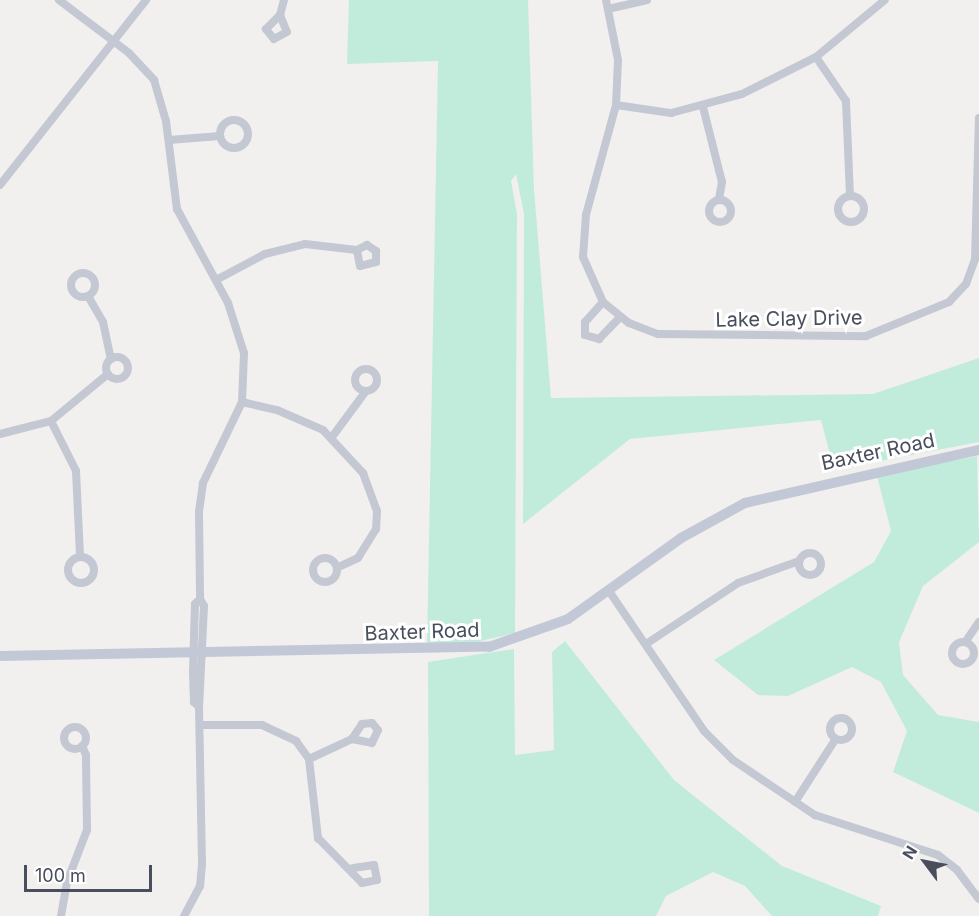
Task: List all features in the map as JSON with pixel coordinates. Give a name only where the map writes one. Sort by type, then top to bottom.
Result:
[{"type":"main road","name":"Baxter Road","points":[[0,656],[198,656],[472,651],[551,627],[609,591],[681,538],[745,502],[979,450]]},
{"type":"street","points":[[59,0],[113,42],[154,80],[169,140],[177,209],[239,327],[245,372],[242,402],[203,483],[200,599],[204,606],[198,656],[202,864],[200,886],[184,916]]},
{"type":"street","points":[[0,185],[146,0]]},
{"type":"street","points":[[280,15],[284,0]]},
{"type":"street","points":[[606,0],[618,60],[616,105],[582,238],[583,257],[603,302],[585,322],[585,335],[599,339],[617,315]]},
{"type":"street","points":[[608,9],[647,0]]},
{"type":"street","points":[[616,105],[671,113],[703,107],[779,78],[816,57],[885,0]]},
{"type":"street","points":[[816,57],[846,101],[850,195]]},
{"type":"street","points":[[703,107],[722,182],[719,200]]},
{"type":"street","name":"Lake Clay Drive","points":[[603,302],[617,315],[642,329],[674,336],[866,336],[937,309],[959,295],[975,259],[979,118]]},
{"type":"street","points":[[169,140],[220,136]]},
{"type":"street","points":[[216,280],[285,247],[319,244],[357,250]]},
{"type":"street","points":[[0,434],[51,421],[108,374],[111,359],[103,322],[88,296]]},
{"type":"street","points":[[108,374],[117,379],[128,370],[122,358],[111,359]]},
{"type":"street","points":[[332,436],[366,391]]},
{"type":"street","points":[[242,402],[299,418],[332,436],[363,473],[377,511],[372,541],[358,558],[337,568]]},
{"type":"street","points":[[51,421],[76,471],[80,557]]},
{"type":"street","points":[[646,644],[738,583],[800,561]]},
{"type":"street","points":[[609,591],[720,748],[795,802],[834,822],[938,855],[957,870],[979,899]]},
{"type":"street","points":[[966,640],[979,622]]},
{"type":"street","points":[[200,725],[274,728],[296,741],[309,759],[318,838],[338,862],[353,868]]},
{"type":"street","points":[[309,759],[352,739]]},
{"type":"street","points":[[795,802],[835,740]]},
{"type":"street","points":[[61,916],[67,882],[87,830],[87,755],[82,746]]},
{"type":"green space","points":[[349,0],[528,0],[534,189],[551,398],[873,394],[979,358],[979,442],[834,470],[821,420],[630,439],[523,524],[524,214],[516,174],[511,181],[517,214],[515,633],[463,645],[427,646],[438,61],[347,64]]},
{"type":"green space","points":[[977,456],[979,542],[923,586],[899,642],[903,675],[938,715],[979,722],[979,813],[893,772],[907,731],[881,682],[852,667],[788,696],[758,695],[714,660],[874,562],[891,531],[877,476]]},
{"type":"green space","points":[[565,641],[674,780],[782,866],[881,906],[878,916],[772,916],[745,886],[713,872],[666,896],[656,916],[429,916],[428,662],[514,649],[515,755],[554,750],[552,652]]}]
